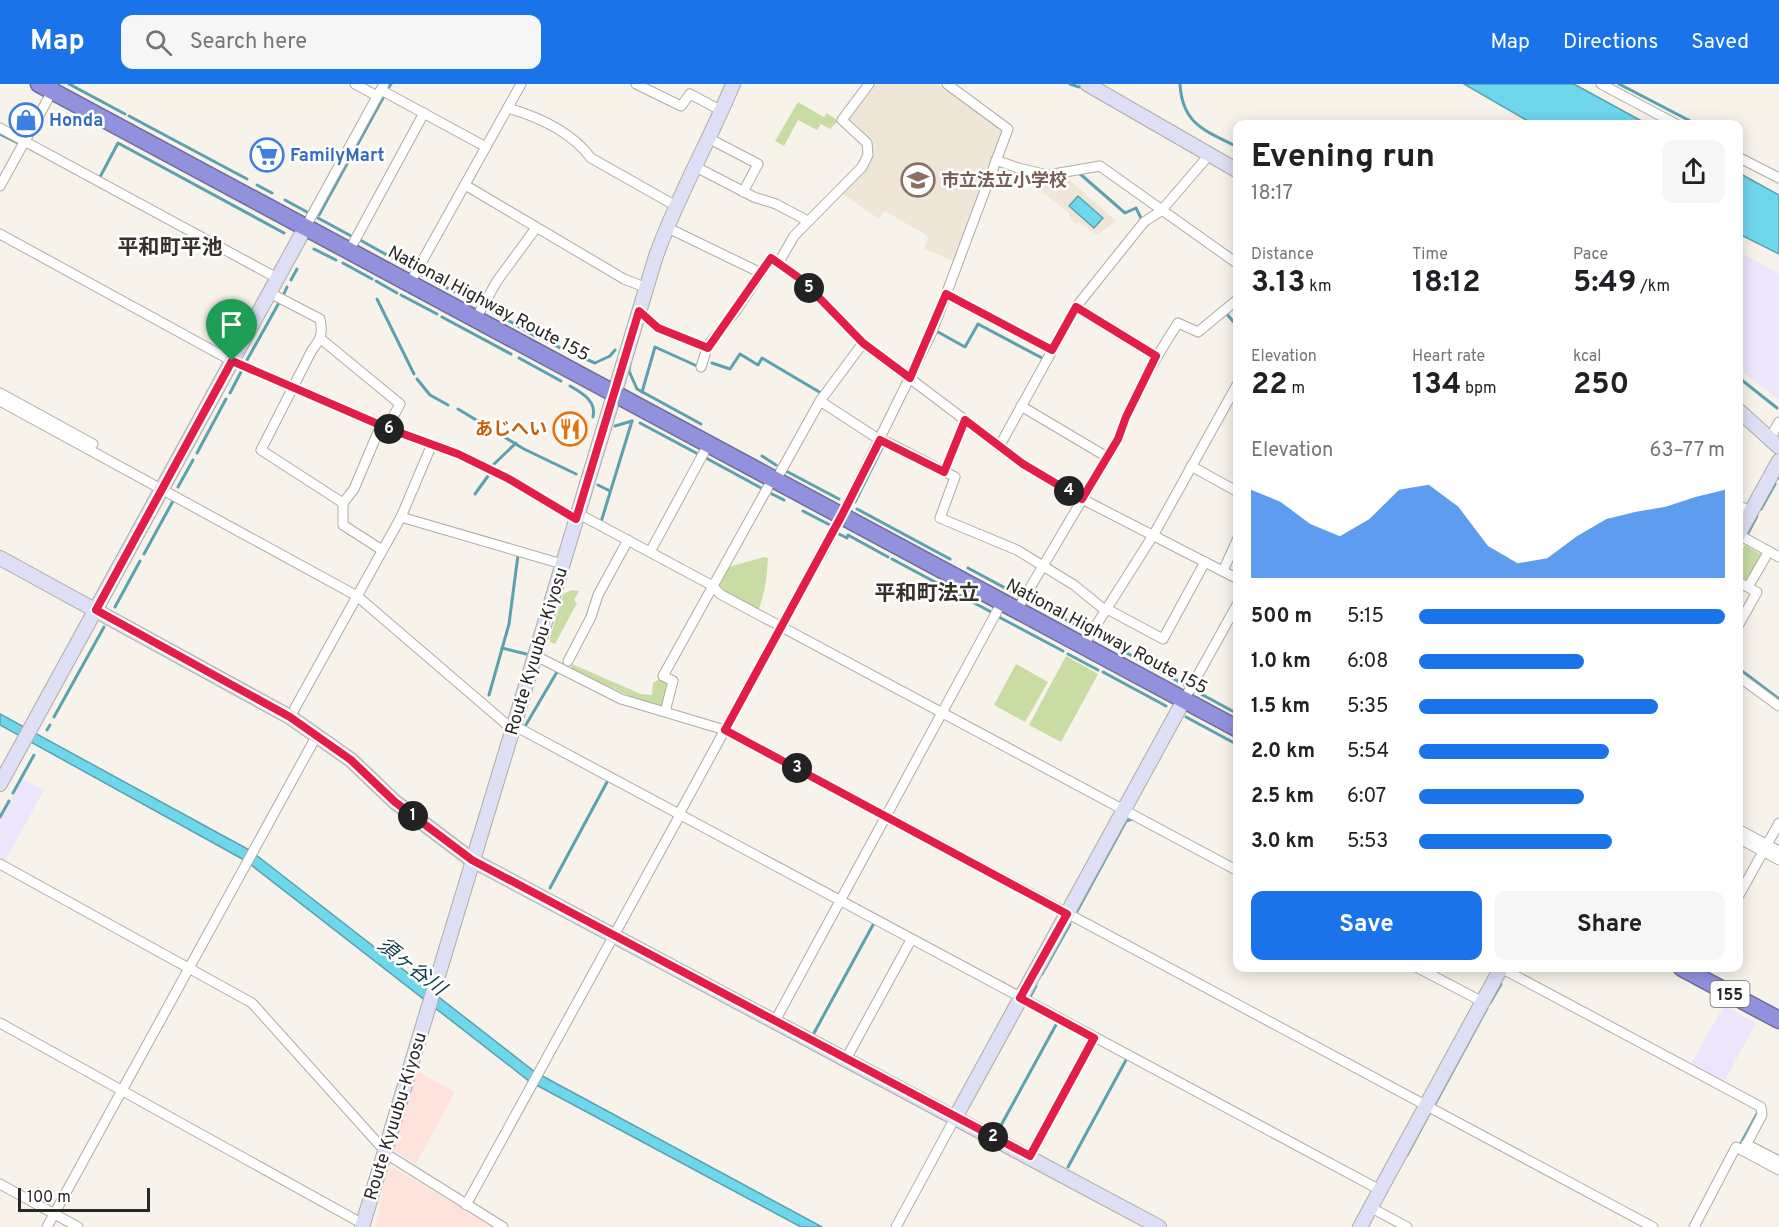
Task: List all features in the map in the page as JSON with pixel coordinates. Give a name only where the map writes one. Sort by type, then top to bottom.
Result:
[{"type":"highway","name":"National Highway Route 155","points":[[49,86],[305,228],[613,391],[1233,726]]},
{"type":"highway","name":"155","points":[[1695,972],[1779,1020]]},
{"type":"street","points":[[355,84],[380,90],[486,147]]},
{"type":"street","points":[[410,283],[521,84]]},
{"type":"street","points":[[636,84],[681,106],[690,94],[722,111]]},
{"type":"street","name":"Route Kyuubu-Kiyosu","points":[[362,1225],[613,391],[666,227],[710,139],[733,84]]},
{"type":"street","points":[[779,262],[794,236],[862,167],[868,155],[867,143],[842,120],[869,84]]},
{"type":"street","points":[[466,1205],[842,515],[910,378],[946,294],[1008,129],[947,84]]},
{"type":"street","points":[[1087,84],[1233,168]]},
{"type":"street","points":[[1601,84],[1668,120]]},
{"type":"street","points":[[0,186],[24,142],[49,86]]},
{"type":"street","points":[[0,784],[380,90]]},
{"type":"street","points":[[508,108],[548,122],[584,148],[591,158],[676,206]]},
{"type":"street","points":[[349,251],[424,113]]},
{"type":"street","points":[[0,128],[278,278]]},
{"type":"street","points":[[710,139],[758,164],[743,192]]},
{"type":"street","points":[[999,447],[1076,307],[1144,222],[1161,211],[1209,155]]},
{"type":"street","points":[[996,160],[1048,175],[1100,166],[1233,261]]},
{"type":"street","points":[[1743,160],[1779,178]]},
{"type":"street","points":[[696,167],[743,192],[776,204],[808,221]]},
{"type":"street","points":[[465,185],[624,279],[647,288]]},
{"type":"street","points":[[666,227],[761,273]]},
{"type":"street","points":[[476,318],[497,281],[536,228]]},
{"type":"street","points":[[0,234],[232,361],[384,427],[432,444],[509,479],[576,516],[628,540],[714,586],[720,594],[1233,868]]},
{"type":"street","points":[[701,368],[708,348],[771,258],[802,280],[863,343],[999,447],[1082,499],[1233,576]]},
{"type":"street","points":[[270,292],[320,319],[321,339],[312,350],[261,450],[343,502]]},
{"type":"street","points":[[946,294],[1052,350]]},
{"type":"street","points":[[1017,610],[1118,439],[1126,417],[1156,356],[1178,323],[1198,332],[1233,303]]},
{"type":"street","points":[[1076,307],[1156,356]]},
{"type":"street","points":[[639,311],[658,328],[708,348]]},
{"type":"street","points":[[321,339],[400,404],[384,427],[354,489],[343,502],[343,525],[382,550]]},
{"type":"street","points":[[665,712],[673,681],[663,676],[820,401],[863,343]]},
{"type":"street","points":[[1083,646],[1154,534],[1233,392]]},
{"type":"street","points":[[0,393],[357,596],[512,727],[1380,1190]]},
{"type":"street","points":[[0,401],[163,487]]},
{"type":"street","points":[[820,401],[880,440],[955,477],[940,518],[1017,550],[1074,585],[1107,610],[1163,639],[1205,562]]},
{"type":"street","points":[[1021,406],[1107,458]]},
{"type":"street","points":[[1743,414],[1774,442],[1779,422]]},
{"type":"street","points":[[944,472],[965,420]]},
{"type":"street","points":[[650,552],[709,443]]},
{"type":"street","points":[[290,717],[401,517],[432,444]]},
{"type":"street","points":[[1743,527],[1779,462]]},
{"type":"street","points":[[1191,466],[1233,489]]},
{"type":"street","points":[[1743,507],[1751,512]]},
{"type":"street","points":[[401,517],[562,564]]},
{"type":"street","points":[[1743,537],[1779,557]]},
{"type":"street","points":[[568,661],[591,617],[598,595],[628,540]]},
{"type":"street","points":[[1223,571],[1233,549]]},
{"type":"street","points":[[1748,587],[1768,551]]},
{"type":"street","points":[[0,558],[290,717],[351,760],[395,802],[472,860],[1030,1156],[1159,1227]]},
{"type":"street","points":[[1743,584],[1757,592],[1743,617]]},
{"type":"street","points":[[774,1021],[1002,602]]},
{"type":"street","points":[[896,1227],[1233,612]]},
{"type":"street","points":[[534,655],[621,699],[725,730],[1653,1227]]},
{"type":"street","points":[[1743,680],[1779,706]]},
{"type":"street","points":[[47,1227],[317,735]]},
{"type":"street","points":[[1743,888],[1779,824]]},
{"type":"street","points":[[1743,833],[1779,860]]},
{"type":"street","points":[[1743,840],[1779,851]]},
{"type":"street","points":[[0,864],[252,1003],[383,1151],[503,1227]]},
{"type":"street","points":[[846,1059],[911,940]]},
{"type":"street","points":[[1426,972],[1483,1002]]},
{"type":"street","points":[[1359,1227],[1499,972]]},
{"type":"street","points":[[1508,972],[1761,1107],[1762,1115],[1745,1147]]},
{"type":"street","points":[[0,1023],[362,1225]]},
{"type":"street","points":[[1030,1156],[1094,1038]]},
{"type":"street","points":[[1694,1227],[1736,1147],[1745,1147],[1779,1161]]},
{"type":"street","points":[[1745,1147],[1779,1170]]},
{"type":"street","points":[[0,1185],[78,1227]]},
{"type":"street","points":[[1370,1207],[1407,1227]]},
{"type":"shaded area","name":"市立法立小学校","points":[[871,84],[936,84],[944,90],[953,92],[999,126],[1001,134],[954,261],[924,249],[929,237],[885,211],[879,219],[840,192],[864,169],[869,142],[848,122],[847,116]]},
{"type":"shaded area","name":"市立法立小学校","points":[[1065,176],[1116,221],[1097,235],[1080,222],[1075,224],[1068,215],[1069,213],[1039,189],[1048,177]]},
{"type":"shaded area","points":[[1743,254],[1779,273],[1779,400],[1743,372]]},
{"type":"shaded area","points":[[22,779],[44,790],[4,863],[0,861],[0,820]]},
{"type":"shaded area","points":[[1724,1005],[1756,1023],[1723,1084],[1690,1066]]},
{"type":"shaded area","points":[[417,1071],[455,1092],[416,1164],[393,1150]]},
{"type":"shaded area","points":[[393,1167],[493,1227],[375,1227],[387,1170]]},
{"type":"green space","points":[[798,102],[824,117],[827,113],[838,121],[830,129],[821,124],[817,130],[798,120],[784,146],[775,141]]},
{"type":"green space","points":[[1745,545],[1762,555],[1745,582],[1743,581]]},
{"type":"green space","points":[[764,557],[768,558],[767,572],[758,611],[719,590],[717,584],[725,568]]},
{"type":"green space","points":[[572,590],[579,591],[574,600],[577,603],[555,644],[550,642],[550,638],[563,594]]},
{"type":"green space","points":[[1066,656],[1098,674],[1061,742],[1029,725]]},
{"type":"green space","points":[[572,664],[641,694],[652,695],[653,683],[661,678],[670,682],[664,707],[645,703],[571,669]]},
{"type":"green space","points":[[1016,664],[1048,682],[1025,722],[994,705]]},
{"type":"water","points":[[1464,84],[1574,84],[1640,120],[1526,120]]},
{"type":"water","points":[[1743,175],[1779,195],[1779,254],[1743,236]]},
{"type":"water","points":[[1078,196],[1103,218],[1094,228],[1069,206]]},
{"type":"water","points":[[0,714],[251,851],[535,1072],[822,1227],[801,1227],[529,1081],[246,861],[0,725]]},
{"type":"waterway","points":[[69,84],[125,114]]},
{"type":"waterway","points":[[1070,84],[1079,87]]},
{"type":"waterway","points":[[1180,84],[1185,108],[1197,124],[1233,145]]},
{"type":"waterway","points":[[1619,84],[1688,120]]},
{"type":"waterway","points":[[319,215],[384,96]]},
{"type":"waterway","points":[[129,116],[247,179]]},
{"type":"waterway","points":[[0,134],[18,143]]},
{"type":"waterway","points":[[99,179],[118,143],[284,233]]},
{"type":"waterway","points":[[1079,173],[1125,213],[1136,208],[1142,220]]},
{"type":"waterway","points":[[257,185],[272,193]]},
{"type":"waterway","points":[[285,200],[307,212]]},
{"type":"waterway","points":[[318,218],[353,237]]},
{"type":"waterway","points":[[360,240],[414,270]]},
{"type":"waterway","points":[[314,249],[336,260]]},
{"type":"waterway","points":[[343,263],[372,279]]},
{"type":"waterway","points":[[291,280],[297,269]]},
{"type":"waterway","points":[[420,274],[480,305]]},
{"type":"waterway","points":[[376,281],[397,293]]},
{"type":"waterway","points":[[283,296],[287,287]]},
{"type":"waterway","points":[[401,295],[437,314]]},
{"type":"waterway","points":[[377,299],[414,374]]},
{"type":"waterway","points":[[247,360],[280,301]]},
{"type":"waterway","points":[[487,308],[535,336]]},
{"type":"waterway","points":[[1225,312],[1233,321]]},
{"type":"waterway","points":[[442,317],[511,354]]},
{"type":"waterway","points":[[938,332],[965,347],[978,324],[1042,358]]},
{"type":"waterway","points":[[542,338],[562,349]]},
{"type":"waterway","points":[[642,392],[655,347],[697,366]]},
{"type":"waterway","points":[[567,351],[595,363],[610,356],[615,350]]},
{"type":"waterway","points":[[712,363],[730,369],[740,354],[758,365],[762,358],[821,393]]},
{"type":"waterway","points":[[519,358],[561,381]]},
{"type":"waterway","points":[[630,364],[629,371],[637,389],[701,424]]},
{"type":"waterway","points":[[230,393],[242,370]]},
{"type":"waterway","points":[[417,379],[430,395],[448,405]]},
{"type":"waterway","points":[[1743,381],[1777,408]]},
{"type":"waterway","points":[[570,386],[591,402],[593,417]]},
{"type":"waterway","points":[[197,453],[226,399]]},
{"type":"waterway","points":[[458,409],[524,449],[576,474]]},
{"type":"waterway","points":[[615,426],[632,421]]},
{"type":"waterway","points":[[601,522],[632,421]]},
{"type":"waterway","points":[[640,423],[698,454]]},
{"type":"waterway","points":[[491,467],[516,443]]},
{"type":"waterway","points":[[855,502],[883,446]]},
{"type":"waterway","points":[[762,456],[776,465]]},
{"type":"waterway","points":[[706,458],[763,489]]},
{"type":"waterway","points":[[178,487],[193,460]]},
{"type":"waterway","points":[[786,471],[839,499]]},
{"type":"waterway","points":[[475,494],[488,476]]},
{"type":"waterway","points":[[1761,509],[1775,484]]},
{"type":"waterway","points":[[598,485],[610,491]]},
{"type":"waterway","points":[[772,494],[784,500]]},
{"type":"waterway","points":[[144,554],[173,501]]},
{"type":"waterway","points":[[857,509],[950,559]]},
{"type":"waterway","points":[[803,511],[830,525]]},
{"type":"waterway","points":[[1748,533],[1757,516]]},
{"type":"waterway","points":[[825,556],[837,533],[847,538],[848,535],[888,557]]},
{"type":"waterway","points":[[489,695],[509,624],[518,555]]},
{"type":"waterway","points":[[892,559],[993,613]]},
{"type":"waterway","points":[[115,607],[140,561]]},
{"type":"waterway","points":[[968,568],[1018,595]]},
{"type":"waterway","points":[[1030,600],[1088,632]]},
{"type":"waterway","points":[[997,616],[1063,651]]},
{"type":"waterway","points":[[54,717],[104,627]]},
{"type":"waterway","points":[[1112,645],[1185,685]]},
{"type":"waterway","points":[[502,648],[526,654]]},
{"type":"waterway","points":[[1068,654],[1098,670]]},
{"type":"waterway","points":[[522,727],[524,728],[557,672]]},
{"type":"waterway","points":[[1103,672],[1166,706]]},
{"type":"waterway","points":[[1743,672],[1779,699]]},
{"type":"waterway","points":[[1201,694],[1233,711]]},
{"type":"waterway","points":[[1186,717],[1233,742]]},
{"type":"waterway","points":[[47,730],[50,725]]},
{"type":"waterway","points":[[13,793],[34,755]]},
{"type":"waterway","points":[[550,888],[607,782]]},
{"type":"waterway","points":[[0,817],[9,801]]},
{"type":"waterway","points":[[1076,913],[1126,821],[1132,819]]},
{"type":"waterway","points":[[814,1033],[874,923]]},
{"type":"waterway","points":[[1042,974],[1070,924]]},
{"type":"waterway","points":[[1490,1003],[1501,984]]},
{"type":"waterway","points":[[1031,1000],[1030,997],[1036,986]]},
{"type":"waterway","points":[[1435,1104],[1487,1008]]},
{"type":"waterway","points":[[999,1129],[1057,1023]]},
{"type":"waterway","points":[[1068,1167],[1126,1060]]},
{"type":"waterway","points":[[1407,1155],[1429,1114]]},
{"type":"waterway","points":[[1740,1145],[1757,1114]]},
{"type":"place","name":"Honda","points":[[26,120]]},
{"type":"place","name":"FamilyMart","points":[[267,155]]},
{"type":"place","name":"市立法立小学校","points":[[918,180]]},
{"type":"place","name":"あじへい","points":[[570,429]]},
{"type":"district","name":"平和町平池","points":[[170,247]]},
{"type":"district","name":"平和町法立","points":[[927,593]]},
{"type":"route","points":[[771,258],[802,280],[863,343],[910,378],[932,332],[946,294],[1052,350],[1076,307],[1156,356],[1126,417],[1118,439],[1082,499],[1023,464],[965,420],[944,472],[880,440],[842,515],[725,730],[1067,914],[1020,998],[1094,1038],[1030,1156],[472,860],[395,802],[351,760],[290,717],[96,610],[232,361],[387,428],[458,454],[509,479],[576,519],[639,311],[658,328],[708,348],[771,258]]},
{"type":"water label","name":"須ヶ谷川","points":[[412,966]]}]
